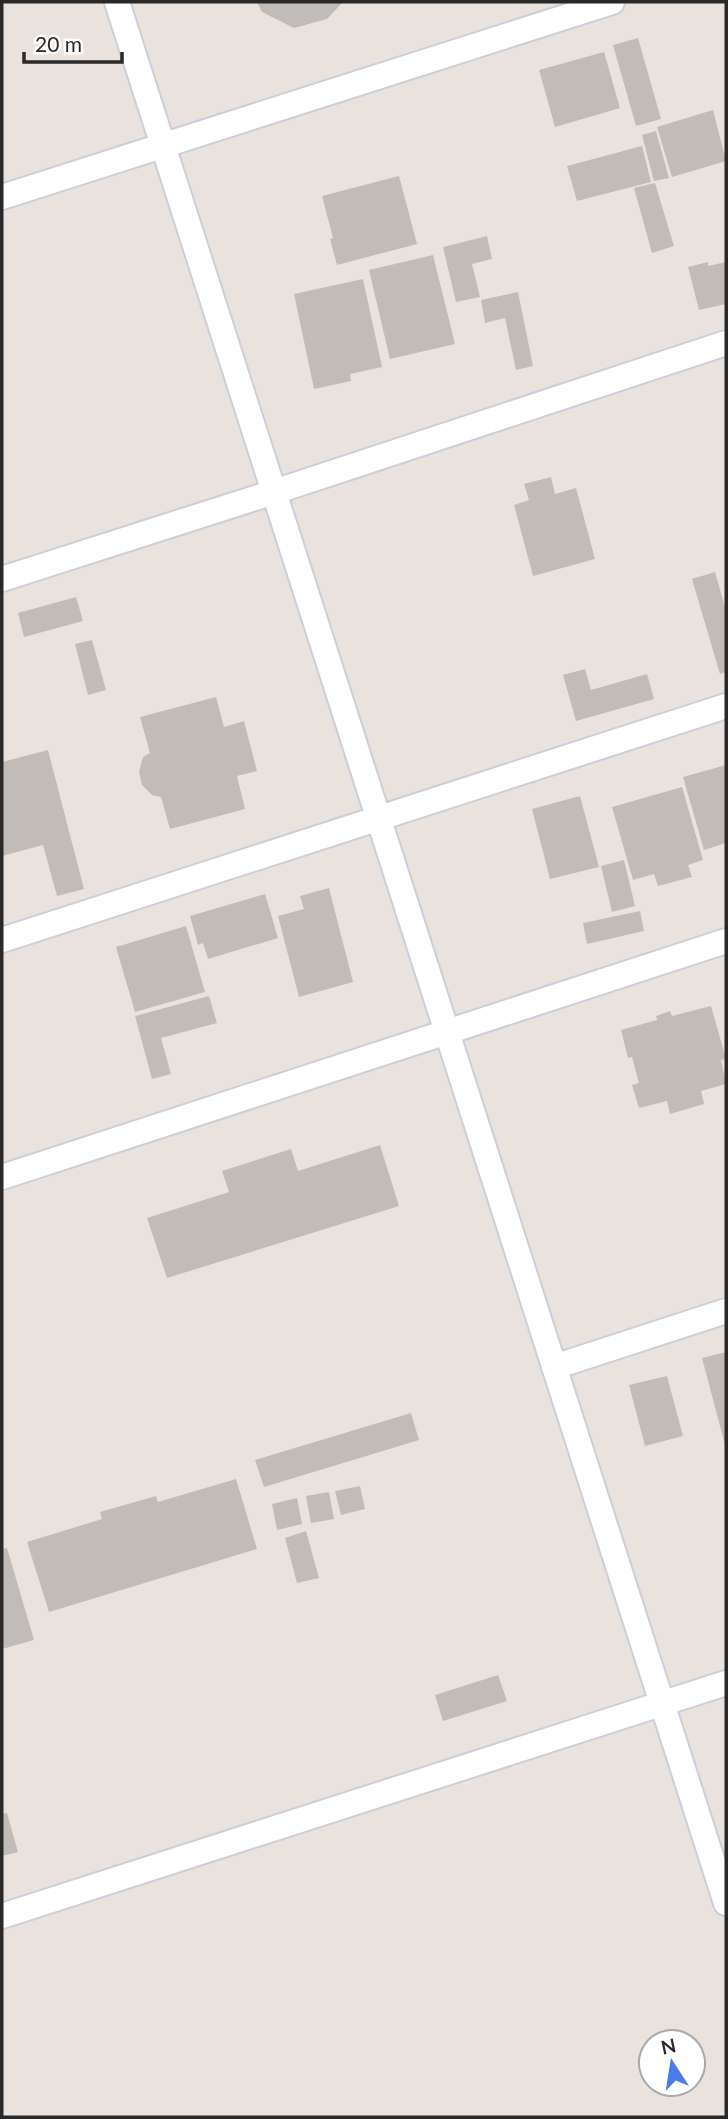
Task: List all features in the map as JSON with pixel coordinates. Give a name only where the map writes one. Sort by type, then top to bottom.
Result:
[{"type":"street","points":[[117,2],[726,1903]]},
{"type":"street","points":[[2,197],[612,2]]},
{"type":"street","points":[[2,579],[726,343]]},
{"type":"street","points":[[2,940],[726,706]]},
{"type":"street","points":[[2,1177],[726,941]]},
{"type":"street","points":[[554,1367],[726,1311]]},
{"type":"street","points":[[2,1916],[726,1683]]},
{"type":"building","points":[[257,2],[343,2],[327,19],[294,28],[262,12]]},
{"type":"building","points":[[638,38],[661,119],[636,126],[613,45]]},
{"type":"building","points":[[604,52],[620,108],[555,127],[539,70]]},
{"type":"building","points":[[713,110],[726,161],[672,177],[657,127]]},
{"type":"building","points":[[656,131],[669,178],[654,181],[642,135]]},
{"type":"building","points":[[642,146],[651,182],[577,201],[567,166]]},
{"type":"building","points":[[399,176],[417,244],[337,265],[322,196]]},
{"type":"building","points":[[655,183],[674,246],[652,253],[634,188]]},
{"type":"building","points":[[487,236],[492,259],[472,264],[480,297],[456,302],[443,247]]},
{"type":"building","points":[[433,255],[455,344],[390,359],[369,270]]},
{"type":"building","points":[[708,262],[708,266],[726,262],[726,304],[699,310],[688,267]]},
{"type":"building","points":[[363,279],[382,367],[350,374],[351,381],[314,389],[294,294]]},
{"type":"building","points":[[518,292],[533,366],[516,370],[505,318],[485,323],[481,300]]},
{"type":"building","points":[[551,477],[555,494],[576,488],[595,559],[533,576],[514,505],[529,500],[524,484]]},
{"type":"building","points":[[715,572],[726,611],[726,672],[720,674],[692,579]]},
{"type":"building","points":[[76,597],[83,621],[24,637],[18,613]]},
{"type":"building","points":[[92,640],[106,690],[88,695],[75,644]]},
{"type":"building","points":[[585,669],[591,690],[647,674],[654,699],[576,721],[563,675]]},
{"type":"building","points":[[216,697],[224,727],[244,721],[257,771],[237,776],[245,809],[170,829],[161,797],[152,795],[142,785],[139,772],[143,757],[150,753],[140,717]]},
{"type":"building","points":[[48,750],[84,889],[57,896],[43,845],[2,856],[2,762]]},
{"type":"building","points":[[726,765],[726,843],[704,850],[683,777]]},
{"type":"building","points":[[682,787],[703,860],[688,865],[692,877],[658,886],[654,874],[633,880],[612,807]]},
{"type":"building","points":[[580,796],[599,867],[550,879],[532,809]]},
{"type":"building","points":[[624,860],[635,906],[612,912],[601,866]]},
{"type":"building","points":[[329,888],[353,982],[299,997],[278,916],[304,909],[300,896]]},
{"type":"building","points":[[265,894],[278,938],[208,959],[203,943],[198,945],[190,916]]},
{"type":"building","points":[[640,911],[644,931],[587,944],[583,923]]},
{"type":"building","points":[[186,926],[205,992],[135,1012],[116,947]]},
{"type":"building","points":[[209,996],[217,1023],[161,1038],[171,1074],[152,1079],[135,1016]]},
{"type":"building","points":[[711,1006],[726,1059],[721,1060],[726,1084],[701,1091],[704,1104],[670,1114],[667,1101],[639,1108],[632,1085],[639,1083],[632,1057],[628,1058],[621,1030],[657,1020],[656,1016],[670,1011],[672,1016]]},
{"type":"building","points":[[380,1145],[399,1206],[167,1278],[147,1218],[229,1192],[222,1171],[291,1149],[298,1171]]},
{"type":"building","points":[[726,1352],[726,1445],[725,1445],[702,1358]]},
{"type":"building","points":[[667,1376],[683,1436],[645,1446],[629,1385]]},
{"type":"building","points":[[411,1413],[419,1440],[264,1487],[255,1460]]},
{"type":"building","points":[[236,1479],[257,1549],[49,1612],[27,1542],[102,1519],[100,1512],[156,1496],[158,1502]]},
{"type":"building","points":[[360,1486],[365,1509],[341,1515],[335,1491]]},
{"type":"building","points":[[329,1492],[334,1519],[311,1523],[306,1496]]},
{"type":"building","points":[[297,1498],[302,1524],[277,1530],[272,1504]]},
{"type":"building","points":[[306,1531],[319,1578],[297,1583],[285,1538]]},
{"type":"building","points":[[7,1548],[34,1640],[2,1649],[2,1549]]},
{"type":"building","points":[[498,1675],[507,1701],[443,1721],[435,1695]]},
{"type":"building","points":[[7,1813],[18,1852],[2,1856],[2,1814]]}]
